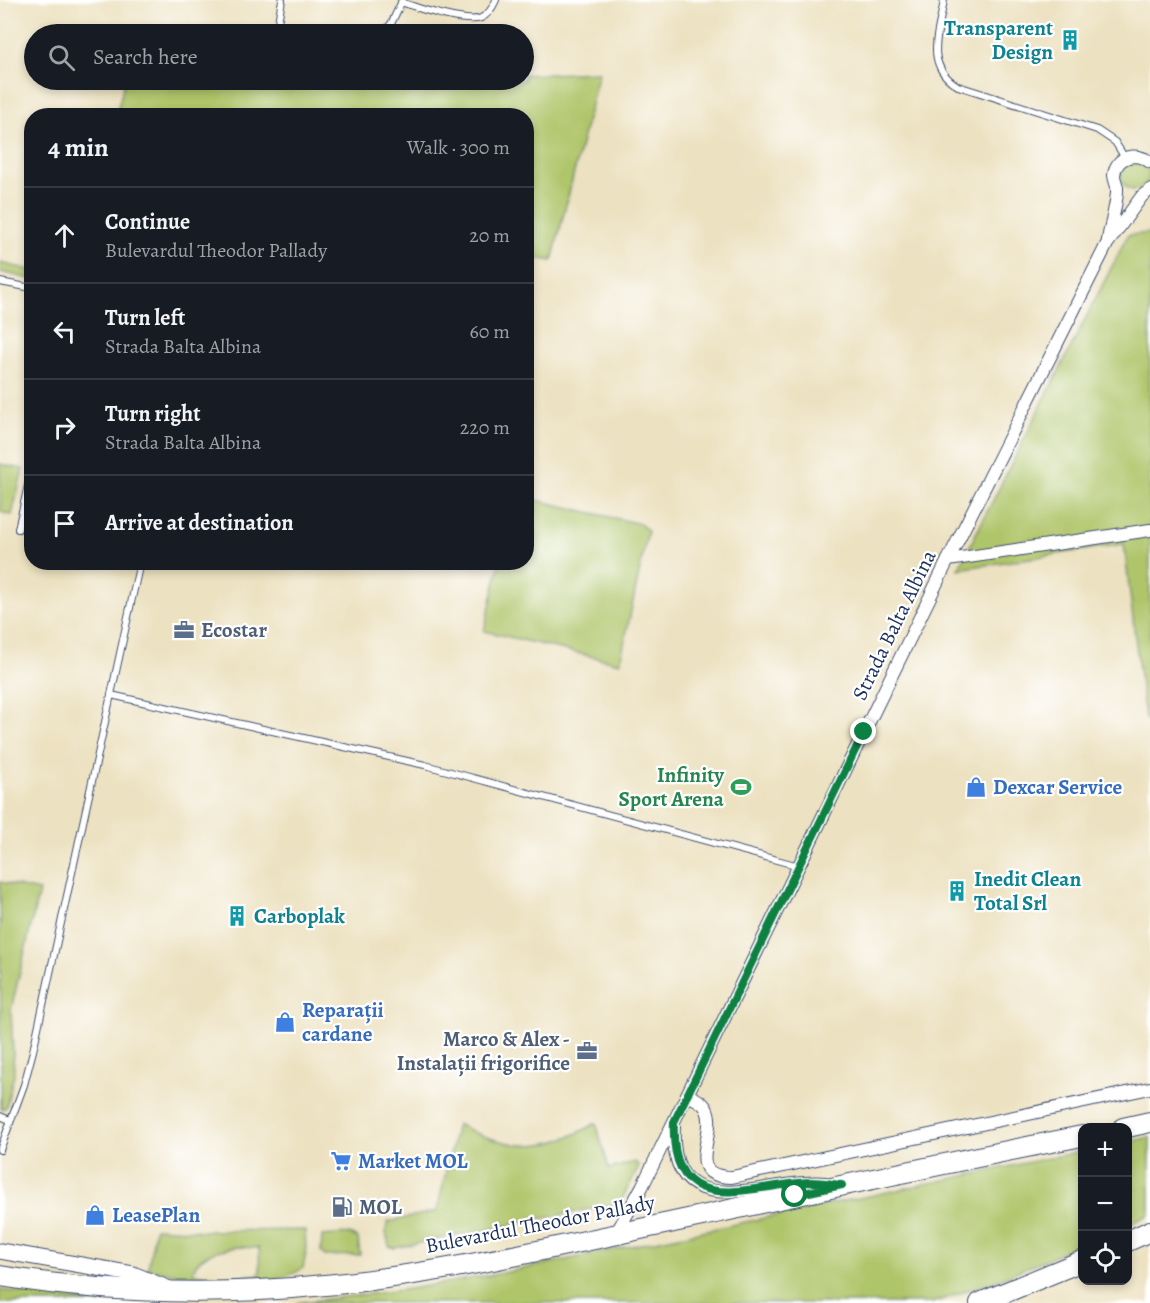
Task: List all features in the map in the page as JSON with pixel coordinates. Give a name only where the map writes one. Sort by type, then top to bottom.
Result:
[{"type":"main road","points":[[1132,1126],[1150,1122]]},
{"type":"main road","name":"Bulevardul Theodor Pallady","points":[[0,1276],[73,1286],[174,1292],[273,1289],[390,1278],[516,1256],[842,1185],[1078,1137]]},
{"type":"main road","points":[[1132,1239],[1150,1231]]},
{"type":"main road","points":[[980,1303],[1078,1263]]},
{"type":"street","points":[[1125,158],[1148,157]]},
{"type":"street","name":"Strada Balta Albina","points":[[1107,244],[1117,188],[1114,174],[1125,158]]},
{"type":"street","name":"Strada Balta Albina","points":[[1117,188],[1128,196],[1146,193]]},
{"type":"street","name":"Strada Balta Albina","points":[[616,1234],[642,1187],[948,560],[1107,244],[1146,193]]},
{"type":"street","points":[[948,560],[1150,530]]},
{"type":"street","points":[[687,1095],[703,1104],[708,1113],[705,1163],[713,1173],[732,1177],[1150,1088]]},
{"type":"street","name":"Strada Balta Albina","points":[[674,1122],[673,1139],[677,1161],[687,1176],[707,1190],[730,1193],[811,1182],[842,1185]]},
{"type":"street","points":[[1,1250],[133,1274],[174,1292]]},
{"type":"lane","points":[[278,24],[282,0]]},
{"type":"lane","points":[[391,24],[401,1],[424,10],[461,19],[480,19],[491,10],[496,0]]},
{"type":"lane","points":[[945,0],[936,63],[947,79],[958,86],[1097,130],[1114,142],[1125,158]]},
{"type":"lane","points":[[0,282],[24,286]]},
{"type":"lane","points":[[18,529],[24,503]]},
{"type":"lane","points":[[0,1150],[24,1085],[33,1051],[138,570]]},
{"type":"lane","points":[[111,695],[425,765],[799,866]]},
{"type":"lane","points":[[0,1116],[10,1120]]},
{"type":"green space","points":[[599,72],[552,261],[534,257],[534,108],[118,108],[122,90],[534,90],[534,75]]},
{"type":"green space","points":[[1135,162],[1145,166],[1149,176],[1145,186],[1135,190],[1125,186],[1121,176],[1125,166]]},
{"type":"green space","points":[[1150,233],[1150,718],[1145,719],[1124,544],[958,569],[1128,235]]},
{"type":"green space","points":[[0,263],[24,268],[24,277],[0,272]]},
{"type":"green space","points":[[0,464],[23,469],[12,515],[0,512]]},
{"type":"green space","points":[[534,500],[640,524],[648,531],[620,663],[484,631],[498,570],[534,570]]},
{"type":"green space","points":[[0,882],[39,891],[11,1010],[14,1074],[7,1104],[1,1109]]},
{"type":"green space","points":[[596,1123],[609,1169],[635,1162],[639,1166],[620,1203],[394,1248],[389,1246],[386,1232],[388,1222],[437,1211],[457,1124],[493,1139],[527,1145],[560,1140]]},
{"type":"green space","points":[[1150,1137],[1150,1214],[1132,1223],[1132,1177],[1132,1141]]},
{"type":"green space","points":[[1078,1152],[1078,1246],[995,1281],[932,1303],[296,1303],[410,1289],[503,1273]]},
{"type":"green space","points":[[155,1228],[205,1231],[305,1230],[306,1253],[303,1268],[287,1276],[268,1281],[227,1282],[148,1269]],"holes":[[[238,1247],[259,1248],[260,1275],[216,1277],[193,1273],[199,1261],[211,1253]]]},
{"type":"green space","points":[[349,1234],[358,1238],[360,1255],[325,1256],[321,1252],[322,1236]]},
{"type":"green space","points":[[0,1290],[102,1303],[0,1303]]},
{"type":"place","name":"Transparent Design","points":[[1070,40]]},
{"type":"place","name":"Ecostar","points":[[184,630]]},
{"type":"place","name":"Infinity Sport Arena","points":[[741,787]]},
{"type":"place","name":"Dexcar Service","points":[[976,787]]},
{"type":"place","name":"Inedit Clean Total Srl","points":[[957,891]]},
{"type":"place","name":"Carboplak","points":[[237,916]]},
{"type":"place","name":"Reparații cardane","points":[[285,1022]]},
{"type":"place","name":"Marco & Alex - Instalații frigorifice","points":[[587,1051]]},
{"type":"place","name":"Market MOL","points":[[341,1161]]},
{"type":"place","name":"MOL","points":[[342,1207]]},
{"type":"place","name":"LeasePlan","points":[[95,1215]]},
{"type":"route","points":[[795,1195],[842,1185],[811,1182],[730,1193],[707,1190],[687,1176],[677,1161],[673,1139],[674,1122],[864,732]]}]
